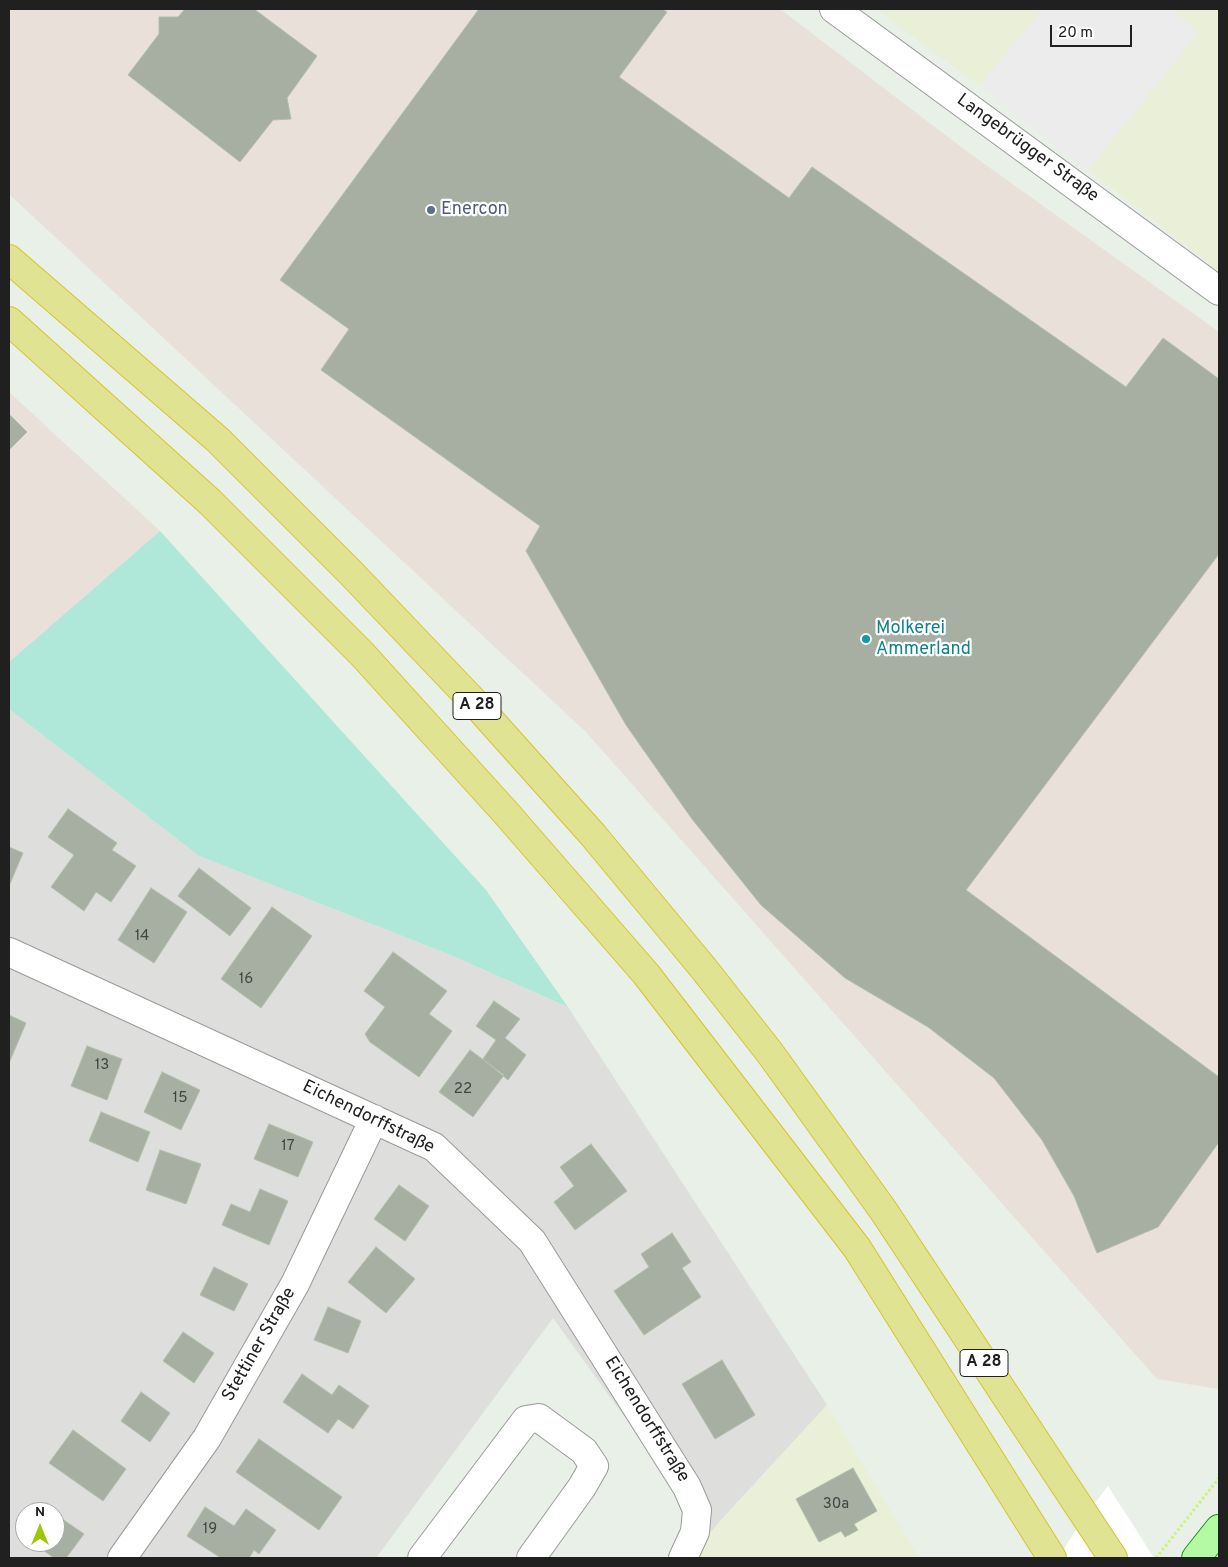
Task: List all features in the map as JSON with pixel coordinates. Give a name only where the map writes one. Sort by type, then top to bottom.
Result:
[{"type":"highway","name":"A 28","points":[[9,259],[218,440],[351,573],[473,701],[593,835],[704,969],[770,1053],[883,1210],[1113,1558]]},
{"type":"highway","name":"A 28","points":[[9,321],[210,502],[362,654],[506,813],[646,974],[857,1248],[1052,1558]]},
{"type":"main road","points":[[1196,1558],[1219,1529]]},
{"type":"street","name":"Langebrügger Straße","points":[[834,9],[1219,291]]},
{"type":"street","name":"Eichendorffstraße","points":[[9,952],[434,1147],[532,1241],[687,1487],[697,1510],[696,1532],[683,1558]]},
{"type":"street","name":"Stettiner Straße","points":[[122,1558],[207,1438],[295,1284],[374,1119]]},
{"type":"street","points":[[422,1558],[526,1420],[539,1418],[584,1450],[594,1466],[582,1487],[531,1558]]},
{"type":"path","points":[[1156,1558],[1219,1478]]},
{"type":"shaded area","name":"Molkerei Ammerland","points":[[9,9],[780,9],[965,150],[1219,332],[1219,1389],[1157,1379],[586,732],[9,194]]},
{"type":"shaded area","points":[[876,9],[1219,9],[1219,271],[980,86]]},
{"type":"shaded area","points":[[1042,9],[1171,9],[1199,32],[1087,171],[980,86]]},
{"type":"shaded area","points":[[9,392],[160,531],[9,662]]},
{"type":"shaded area","points":[[160,531],[486,890],[568,1007],[448,954],[199,856],[9,709],[9,662]]},
{"type":"shaded area","points":[[9,709],[199,856],[448,954],[568,1007],[827,1405],[709,1534],[553,1318],[376,1558],[9,1558]]},
{"type":"shaded area","points":[[827,1405],[919,1558],[691,1558],[719,1522]]},
{"type":"pier","points":[[1108,1486],[1154,1558],[1058,1558],[1085,1516]]},
{"type":"building","points":[[185,9],[254,9],[317,56],[287,98],[291,119],[273,120],[240,162],[128,75],[159,34],[159,17],[178,17]]},
{"type":"building","name":"Molkerei Ammerland","points":[[479,9],[662,9],[667,12],[619,77],[789,198],[812,167],[1126,387],[1163,338],[1219,379],[1219,554],[966,890],[1219,1077],[1219,1142],[1158,1227],[1097,1253],[1074,1196],[1042,1140],[994,1078],[928,1027],[845,978],[761,905],[692,819],[626,725],[526,551],[540,526],[321,370],[349,329],[280,280]]},
{"type":"building","points":[[9,414],[27,432],[9,450]]},
{"type":"building","points":[[68,809],[117,843],[112,850],[136,866],[111,902],[96,892],[84,911],[51,887],[74,855],[48,837]]},
{"type":"building","points":[[9,847],[23,853],[9,886]]},
{"type":"building","points":[[199,868],[251,908],[230,936],[178,896]]},
{"type":"building","points":[[151,888],[187,912],[154,963],[118,940]]},
{"type":"building","points":[[272,907],[312,936],[261,1008],[221,979]]},
{"type":"building","points":[[393,952],[447,991],[429,1014],[452,1031],[419,1077],[370,1042],[365,1034],[385,1007],[364,991]]},
{"type":"building","points":[[494,1001],[520,1019],[505,1038],[526,1055],[508,1080],[483,1059],[496,1040],[476,1026]]},
{"type":"building","points":[[9,1015],[26,1023],[9,1063]]},
{"type":"building","points":[[87,1046],[122,1059],[107,1100],[71,1086]]},
{"type":"building","points":[[470,1050],[504,1075],[473,1117],[439,1092]]},
{"type":"building","points":[[162,1072],[200,1090],[181,1130],[144,1112]]},
{"type":"building","points":[[101,1112],[150,1132],[138,1162],[89,1141]]},
{"type":"building","points":[[269,1124],[313,1142],[298,1177],[254,1159]]},
{"type":"building","points":[[591,1144],[627,1191],[575,1230],[554,1202],[574,1186],[560,1167]]},
{"type":"building","points":[[160,1150],[201,1164],[186,1204],[146,1190]]},
{"type":"building","points":[[399,1185],[429,1206],[405,1241],[374,1219]]},
{"type":"building","points":[[260,1189],[288,1201],[269,1245],[222,1225],[231,1204],[250,1212]]},
{"type":"building","points":[[672,1233],[691,1262],[682,1268],[701,1297],[644,1335],[614,1291],[649,1267],[641,1254]]},
{"type":"building","points":[[376,1247],[415,1279],[386,1313],[348,1282]]},
{"type":"building","points":[[214,1267],[248,1284],[234,1311],[200,1295]]},
{"type":"building","points":[[328,1307],[361,1321],[348,1353],[314,1340]]},
{"type":"building","points":[[183,1332],[214,1353],[194,1383],[163,1361]]},
{"type":"building","points":[[722,1360],[755,1415],[715,1439],[682,1384]]},
{"type":"building","points":[[302,1374],[332,1395],[339,1385],[369,1406],[353,1429],[338,1419],[328,1433],[283,1402]]},
{"type":"building","points":[[141,1392],[170,1413],[150,1442],[121,1421]]},
{"type":"building","points":[[73,1430],[126,1469],[103,1501],[49,1463]]},
{"type":"building","points":[[259,1439],[342,1497],[319,1530],[236,1472]]},
{"type":"building","points":[[853,1468],[877,1511],[854,1524],[858,1530],[845,1537],[841,1531],[819,1542],[796,1499]]},
{"type":"building","points":[[205,1507],[234,1526],[246,1509],[276,1530],[259,1554],[254,1550],[249,1558],[221,1558],[187,1536]]},
{"type":"building","points":[[65,1521],[84,1534],[66,1558],[54,1558],[46,1552],[65,1552]]},
{"type":"place","name":"Enercon","points":[[431,210]]},
{"type":"place","name":"Molkerei Ammerland","points":[[866,639]]}]
